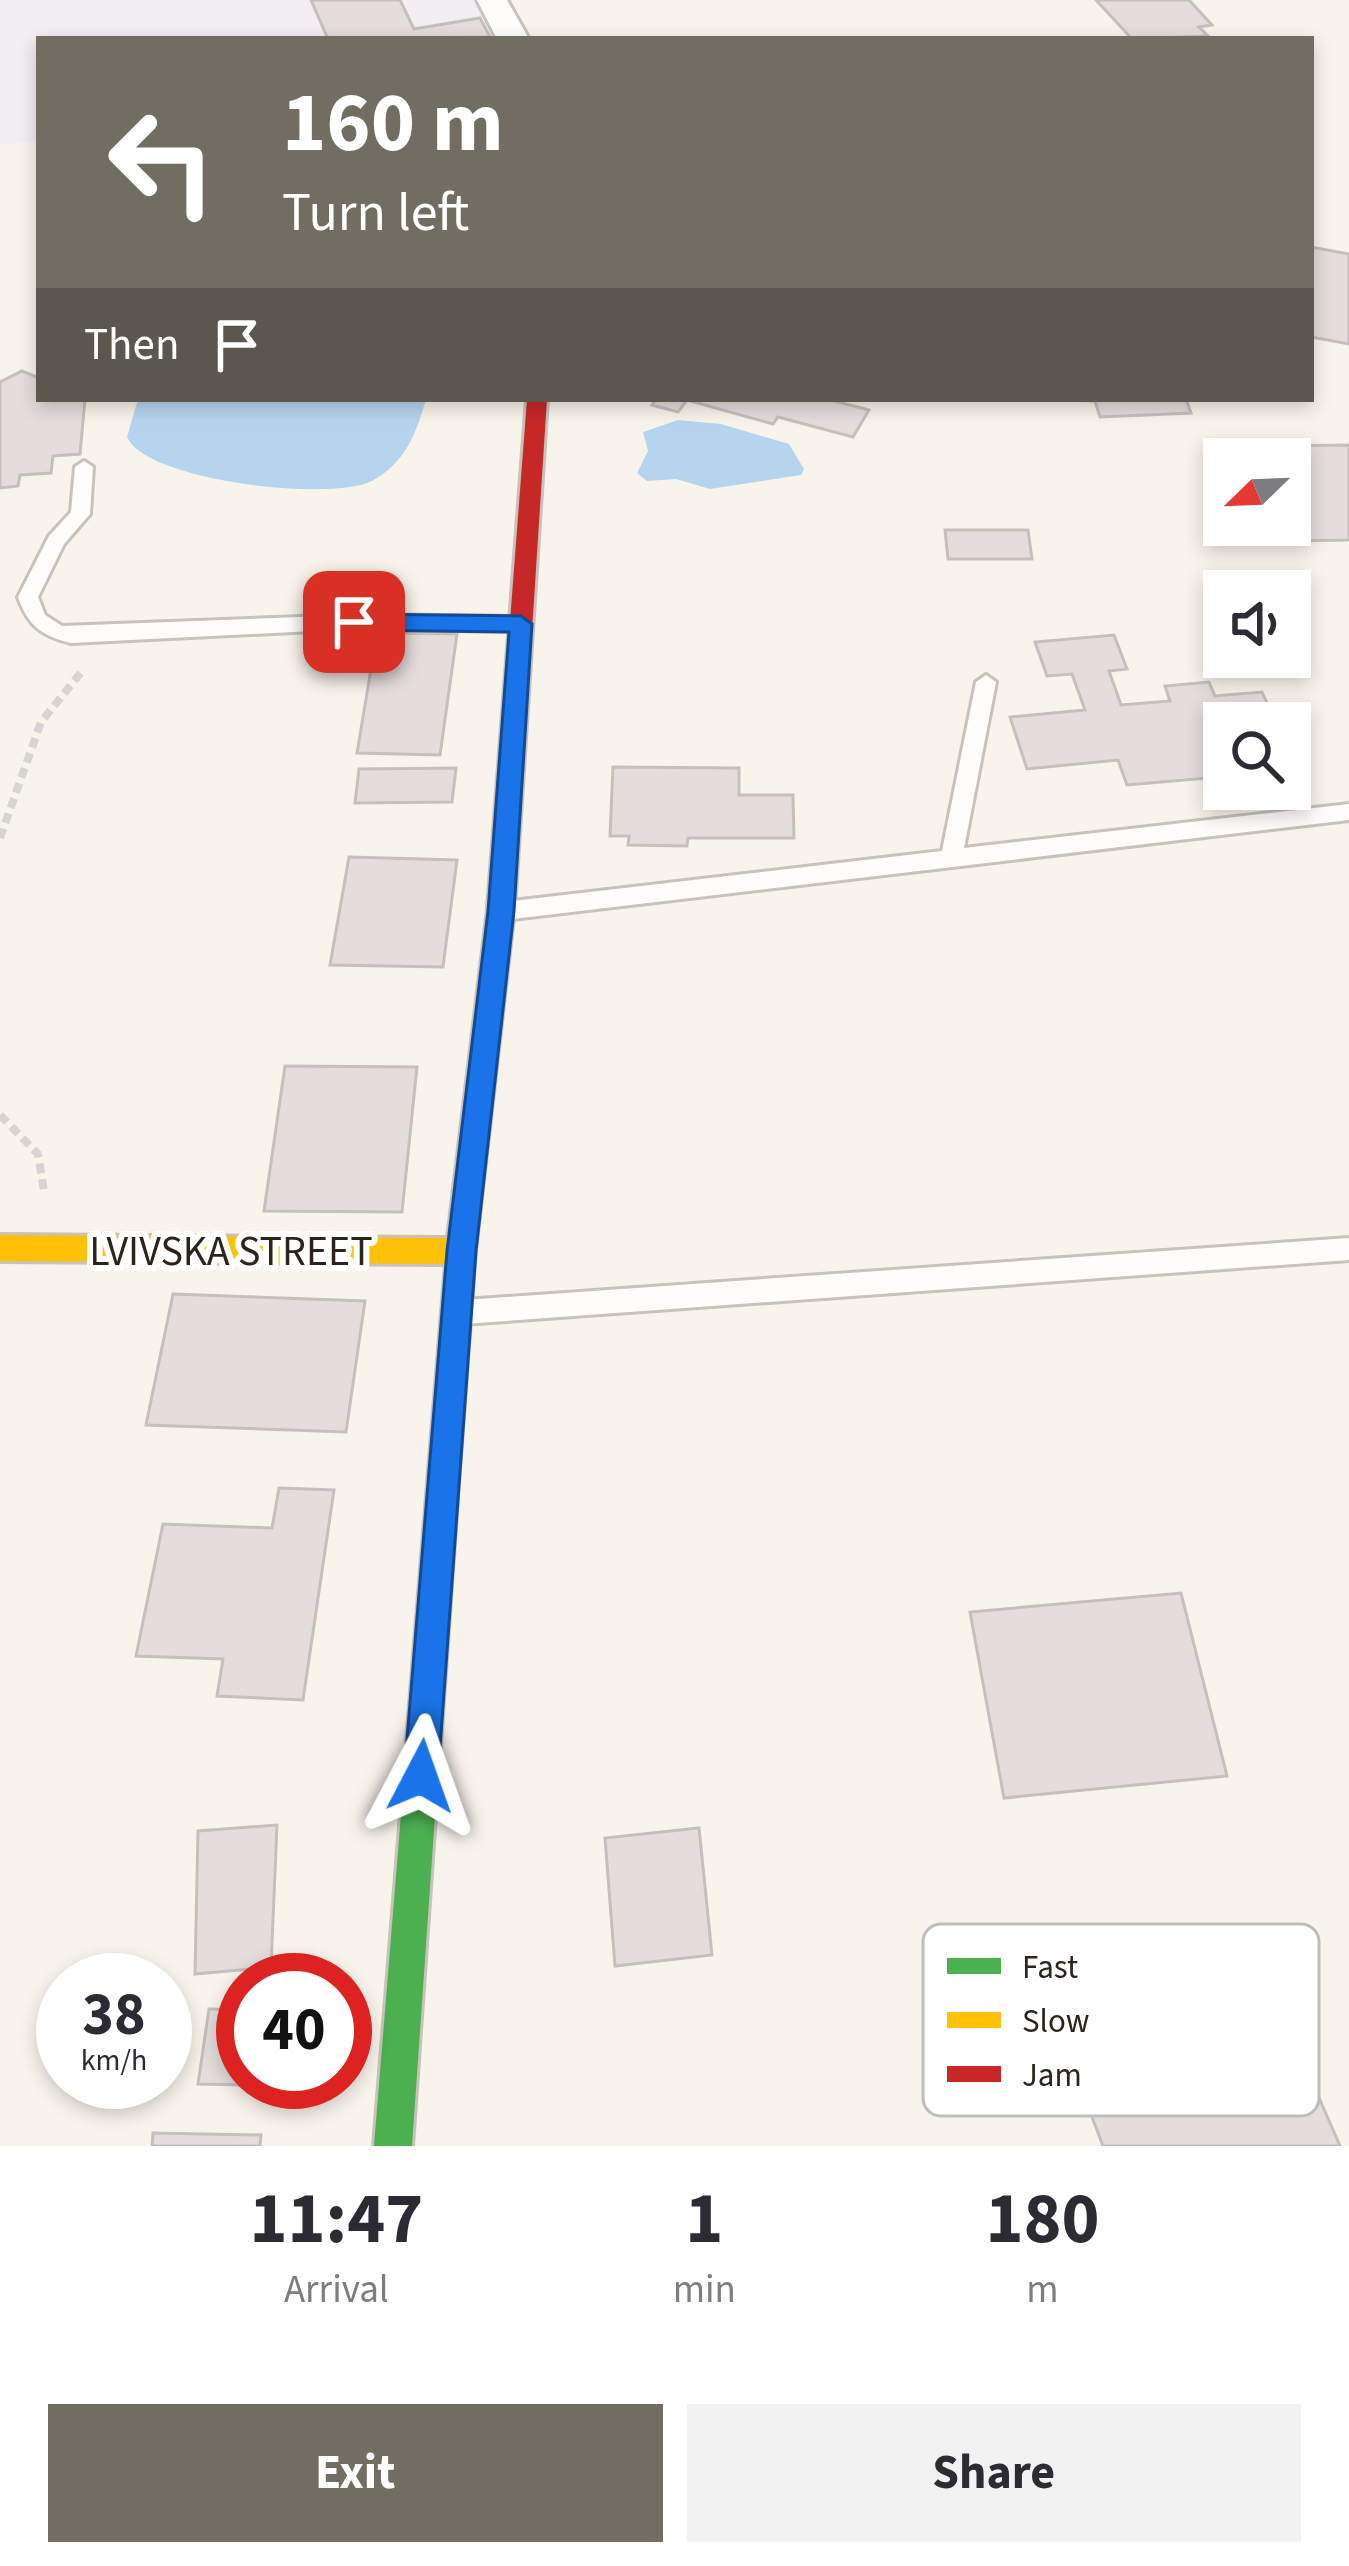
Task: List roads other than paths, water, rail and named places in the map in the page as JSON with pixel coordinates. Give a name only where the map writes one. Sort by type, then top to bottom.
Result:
[{"type":"street","points":[[492,0],[511,36]]},
{"type":"street","points":[[393,2146],[461,1251],[501,911],[537,402]]},
{"type":"street","name":"LVIVSKA STREET","points":[[0,1248],[461,1251]]},
{"type":"lane","points":[[84,467],[80,514],[56,541],[28,597],[34,616],[48,632],[113,634],[354,622],[521,624]]},
{"type":"lane","points":[[951,861],[986,682]]},
{"type":"lane","points":[[501,911],[1349,812]]},
{"type":"lane","points":[[456,1313],[1349,1249]]},
{"type":"lane","points":[[0,1274],[55,1251]]},
{"type":"water","points":[[137,402],[425,402],[408,446],[393,465],[372,481],[350,487],[281,488],[202,476],[141,452],[127,437]]},
{"type":"water","points":[[678,420],[721,424],[789,444],[804,469],[801,475],[710,489],[676,479],[647,481],[637,473],[648,451],[643,432]]}]
